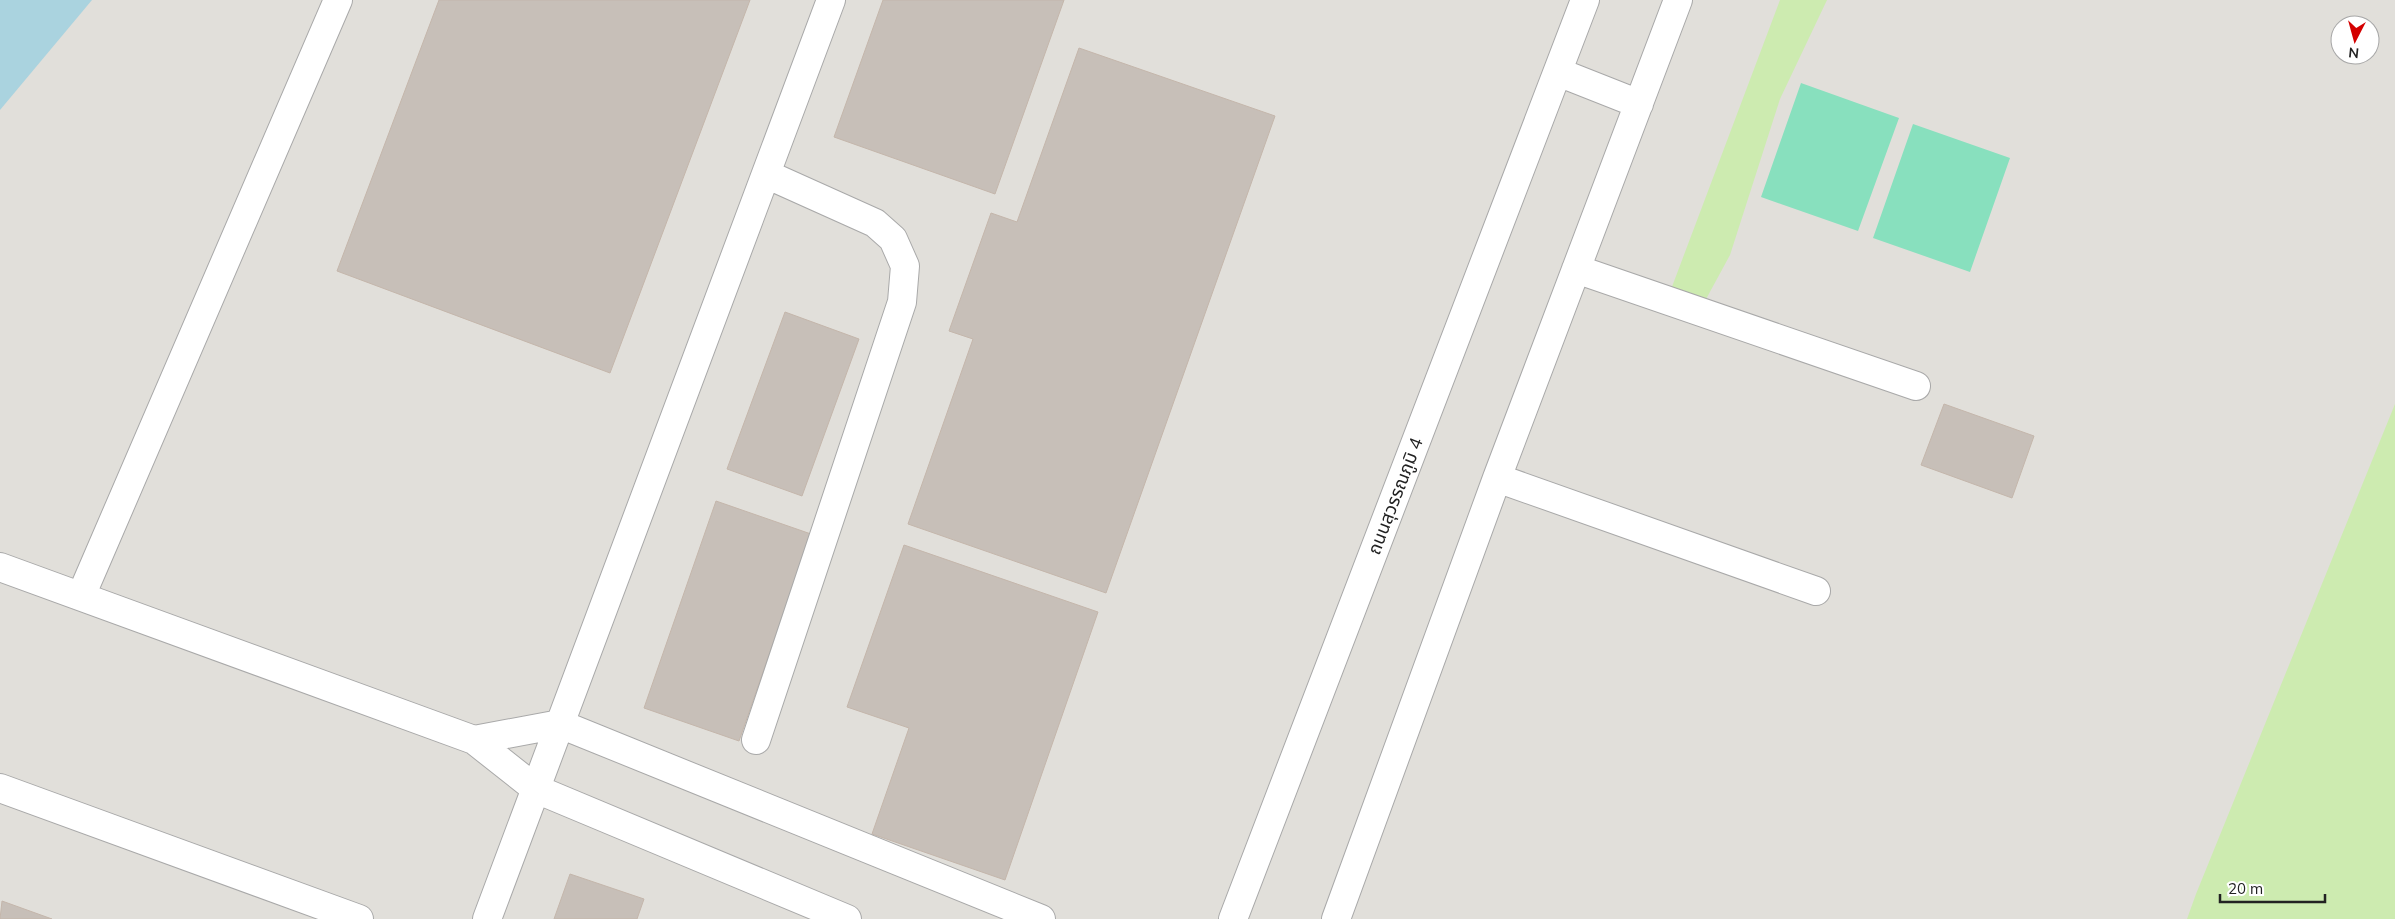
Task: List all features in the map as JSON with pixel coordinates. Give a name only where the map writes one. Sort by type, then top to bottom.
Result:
[{"type":"street","points":[[81,596],[338,0]]},
{"type":"street","points":[[487,919],[831,0]]},
{"type":"street","name":"ถนนสุวรรณภูมิ 4","points":[[1233,919],[1585,0]]},
{"type":"street","points":[[1336,919],[1497,478],[1678,0]]},
{"type":"street","points":[[1558,72],[1639,104]]},
{"type":"street","points":[[756,740],[902,302],[905,266],[893,239],[875,223],[766,174]]},
{"type":"street","points":[[1576,270],[1916,386]]},
{"type":"street","points":[[1497,478],[1816,591]]},
{"type":"street","points":[[0,567],[474,740],[536,788],[847,919]]},
{"type":"street","points":[[474,740],[560,724],[1007,913],[1041,919]]},
{"type":"street","points":[[0,788],[359,919]]},
{"type":"shaded area","points":[[0,0],[2395,0],[2395,919],[0,919]]},
{"type":"green space","points":[[1780,0],[1827,0],[1780,99],[1730,255],[1705,301],[1670,292]]},
{"type":"green space","points":[[1801,83],[1899,118],[1858,231],[1761,197]]},
{"type":"green space","points":[[1913,124],[2010,158],[1970,272],[1873,238]]},
{"type":"green space","points":[[2395,404],[2395,919],[2187,919],[2196,894]]},
{"type":"water","points":[[0,0],[92,0],[0,110]]},
{"type":"building","points":[[439,0],[750,0],[610,373],[337,271]]},
{"type":"building","points":[[883,0],[1064,0],[995,194],[834,137]]},
{"type":"building","points":[[1079,48],[1275,116],[1106,593],[908,524],[973,339],[949,331],[991,213],[1017,222]]},
{"type":"building","points":[[785,312],[859,339],[802,496],[727,469]]},
{"type":"building","points":[[1944,404],[2034,436],[2012,498],[1921,465]]},
{"type":"building","points":[[716,501],[811,534],[739,741],[644,708]]},
{"type":"building","points":[[904,545],[1098,612],[1005,880],[872,834],[909,728],[847,707]]},
{"type":"building","points":[[570,874],[644,899],[637,919],[554,919]]},
{"type":"building","points":[[2,901],[52,919],[0,919]]}]
